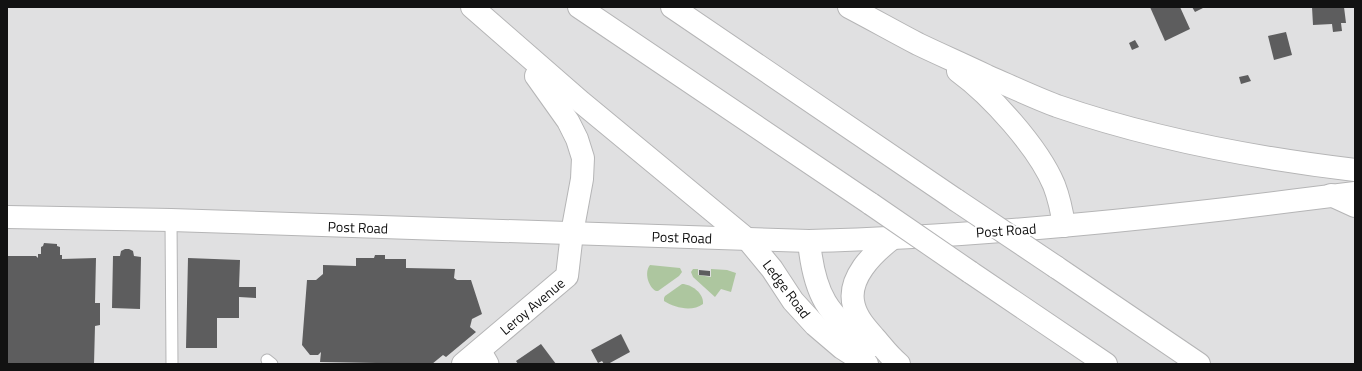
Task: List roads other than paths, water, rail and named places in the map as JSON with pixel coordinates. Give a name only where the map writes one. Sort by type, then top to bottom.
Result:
[{"type":"main road","name":"Leroy Avenue","points":[[463,364],[484,357],[567,276],[572,233],[582,178],[583,158],[577,139],[568,121],[544,86],[471,7]]},
{"type":"main road","name":"Ledge Road","points":[[471,7],[581,102],[748,240],[772,269],[792,300],[815,325],[842,348],[867,364]]},
{"type":"main road","points":[[579,7],[1106,364]]},
{"type":"main road","points":[[672,7],[1199,364]]},
{"type":"main road","points":[[849,7],[918,44],[1020,91],[1055,105],[1126,127],[1237,153],[1355,170]]},
{"type":"main road","points":[[918,44],[961,72],[981,89],[1033,149],[1054,185],[1064,226]]},
{"type":"main road","name":"Post Road","points":[[7,217],[171,220],[809,241],[893,238],[1064,226],[1227,209],[1355,193]]},
{"type":"main road","points":[[1330,196],[1355,206]]},
{"type":"main road","name":"Ledge Road","points":[[893,238],[880,247],[861,269],[855,284],[853,296],[854,306],[858,317],[895,361]]},
{"type":"main road","name":"Ledge Road","points":[[809,241],[812,269],[815,280],[827,305],[836,317],[853,333],[873,348],[895,361]]},
{"type":"lane","points":[[171,220],[172,364]]}]
